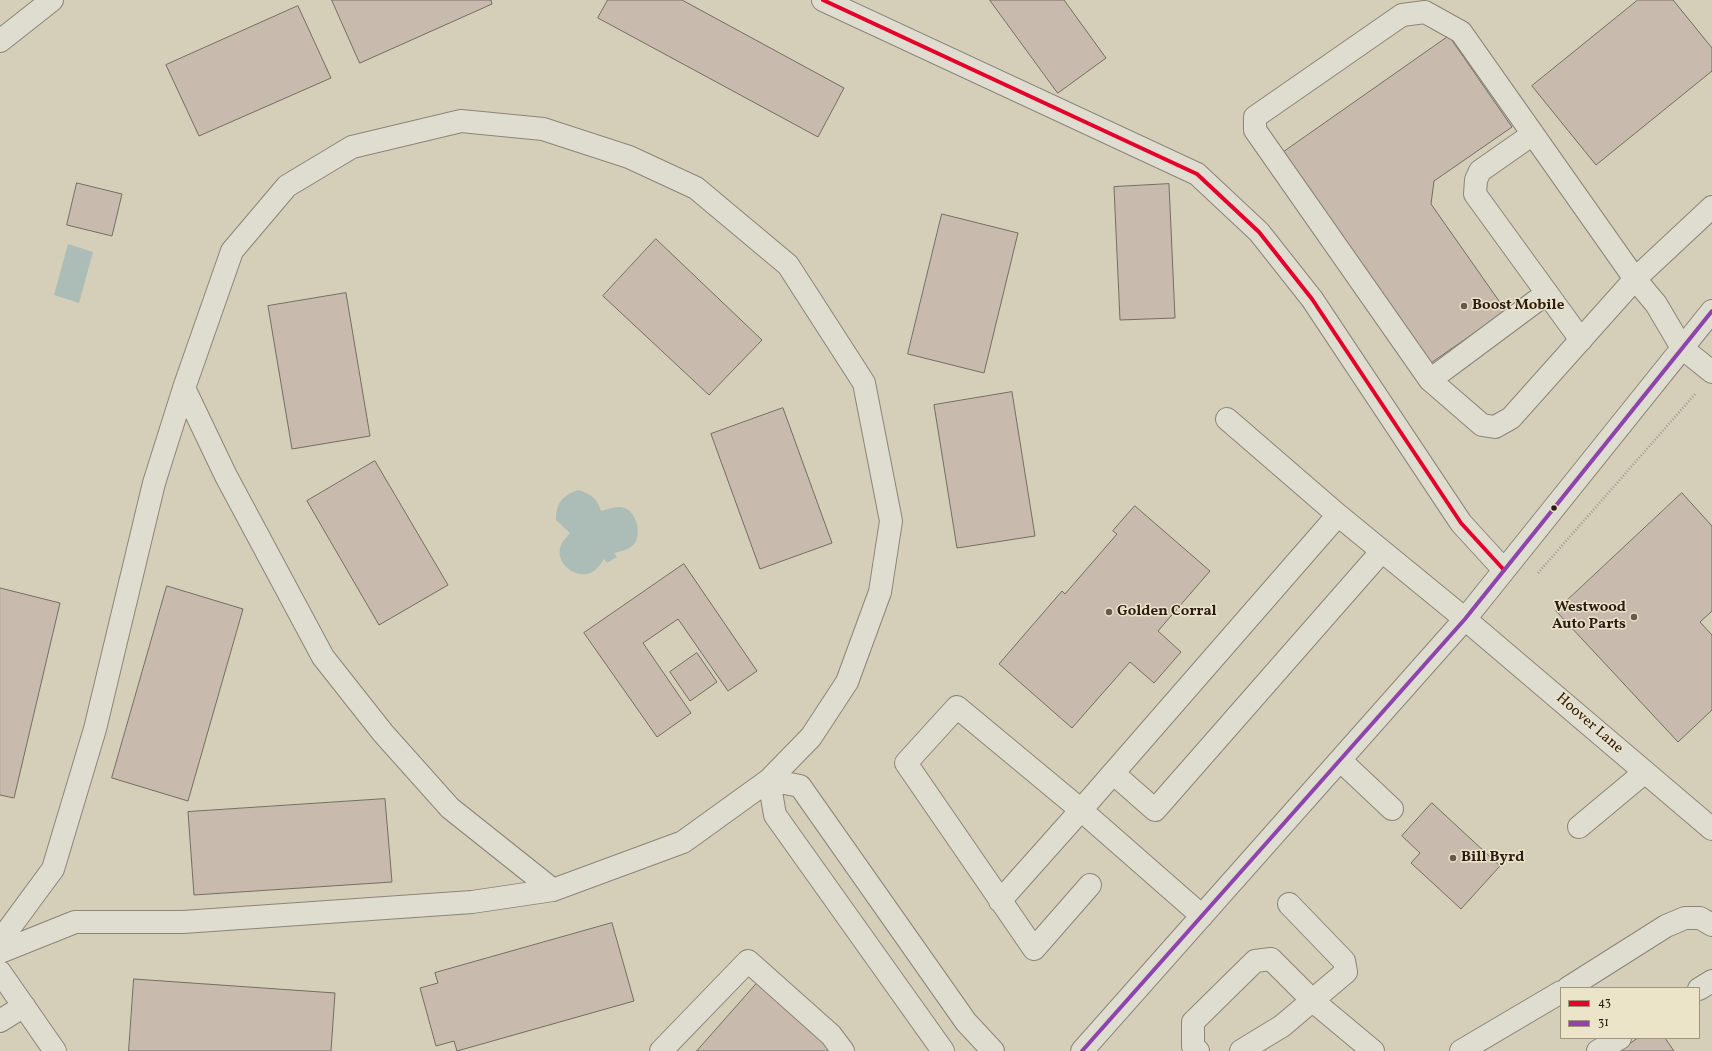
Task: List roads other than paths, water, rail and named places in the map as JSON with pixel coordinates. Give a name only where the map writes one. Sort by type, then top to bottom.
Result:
[{"type":"street","points":[[0,40],[52,0]]},
{"type":"street","points":[[823,0],[1197,174],[1259,232],[1312,300],[1461,522],[1504,570]]},
{"type":"street","points":[[1712,206],[1635,279],[1511,418],[1495,427],[1482,425],[1430,380],[1255,130],[1255,117],[1402,15],[1425,12],[1461,32],[1635,279],[1656,304],[1682,348],[1712,372]]},
{"type":"street","points":[[0,941],[53,870],[94,729],[154,483],[184,388],[232,251],[287,186],[352,147],[461,121],[543,129],[629,157],[696,188],[788,265],[864,383],[891,521],[880,592],[847,682],[811,737],[769,780],[683,842],[553,890],[472,902],[191,922],[74,922],[0,952]]},
{"type":"street","points":[[1534,134],[1480,171],[1476,180],[1475,194],[1581,340]]},
{"type":"street","points":[[1430,380],[1547,293]]},
{"type":"street","points":[[1082,1051],[1465,619],[1712,311]]},
{"type":"street","points":[[184,388],[226,476],[323,657],[383,733],[450,808],[553,890]]},
{"type":"street","name":"Hoover Lane","points":[[1227,419],[1338,515],[1465,619],[1712,830]]},
{"type":"street","points":[[1000,901],[1338,515]]},
{"type":"street","points":[[1113,773],[1155,810],[1382,551]]},
{"type":"street","points":[[1090,885],[1034,949],[906,763],[957,707],[1081,810],[1202,916]]},
{"type":"street","points":[[1340,760],[1392,809]]},
{"type":"street","points":[[1579,827],[1645,772]]},
{"type":"street","points":[[769,780],[775,814],[943,1051]]},
{"type":"street","points":[[769,780],[800,786],[966,1022],[993,1051]]},
{"type":"street","points":[[1241,1051],[1282,1026],[1346,972],[1344,961],[1289,904]]},
{"type":"street","points":[[1570,987],[1666,926],[1686,918],[1700,918],[1712,926]]},
{"type":"street","points":[[1198,1051],[1193,1046],[1193,1022],[1255,961],[1271,959],[1312,1001],[1373,1051]]},
{"type":"street","points":[[661,1051],[748,961],[831,1035],[843,1051]]},
{"type":"street","points":[[0,972],[55,1051]]},
{"type":"street","points":[[1700,988],[1712,981]]},
{"type":"street","points":[[1461,1051],[1560,993]]},
{"type":"street","points":[[0,1021],[24,1006]]},
{"type":"street","points":[[1598,1051],[1618,1039]]},
{"type":"place","name":"Boost Mobile","points":[[1464,306]]},
{"type":"place","name":"Golden Corral","points":[[1109,612]]},
{"type":"place","name":"Westwood Auto Parts","points":[[1634,617]]},
{"type":"place","name":"Bill Byrd","points":[[1453,858]]}]
